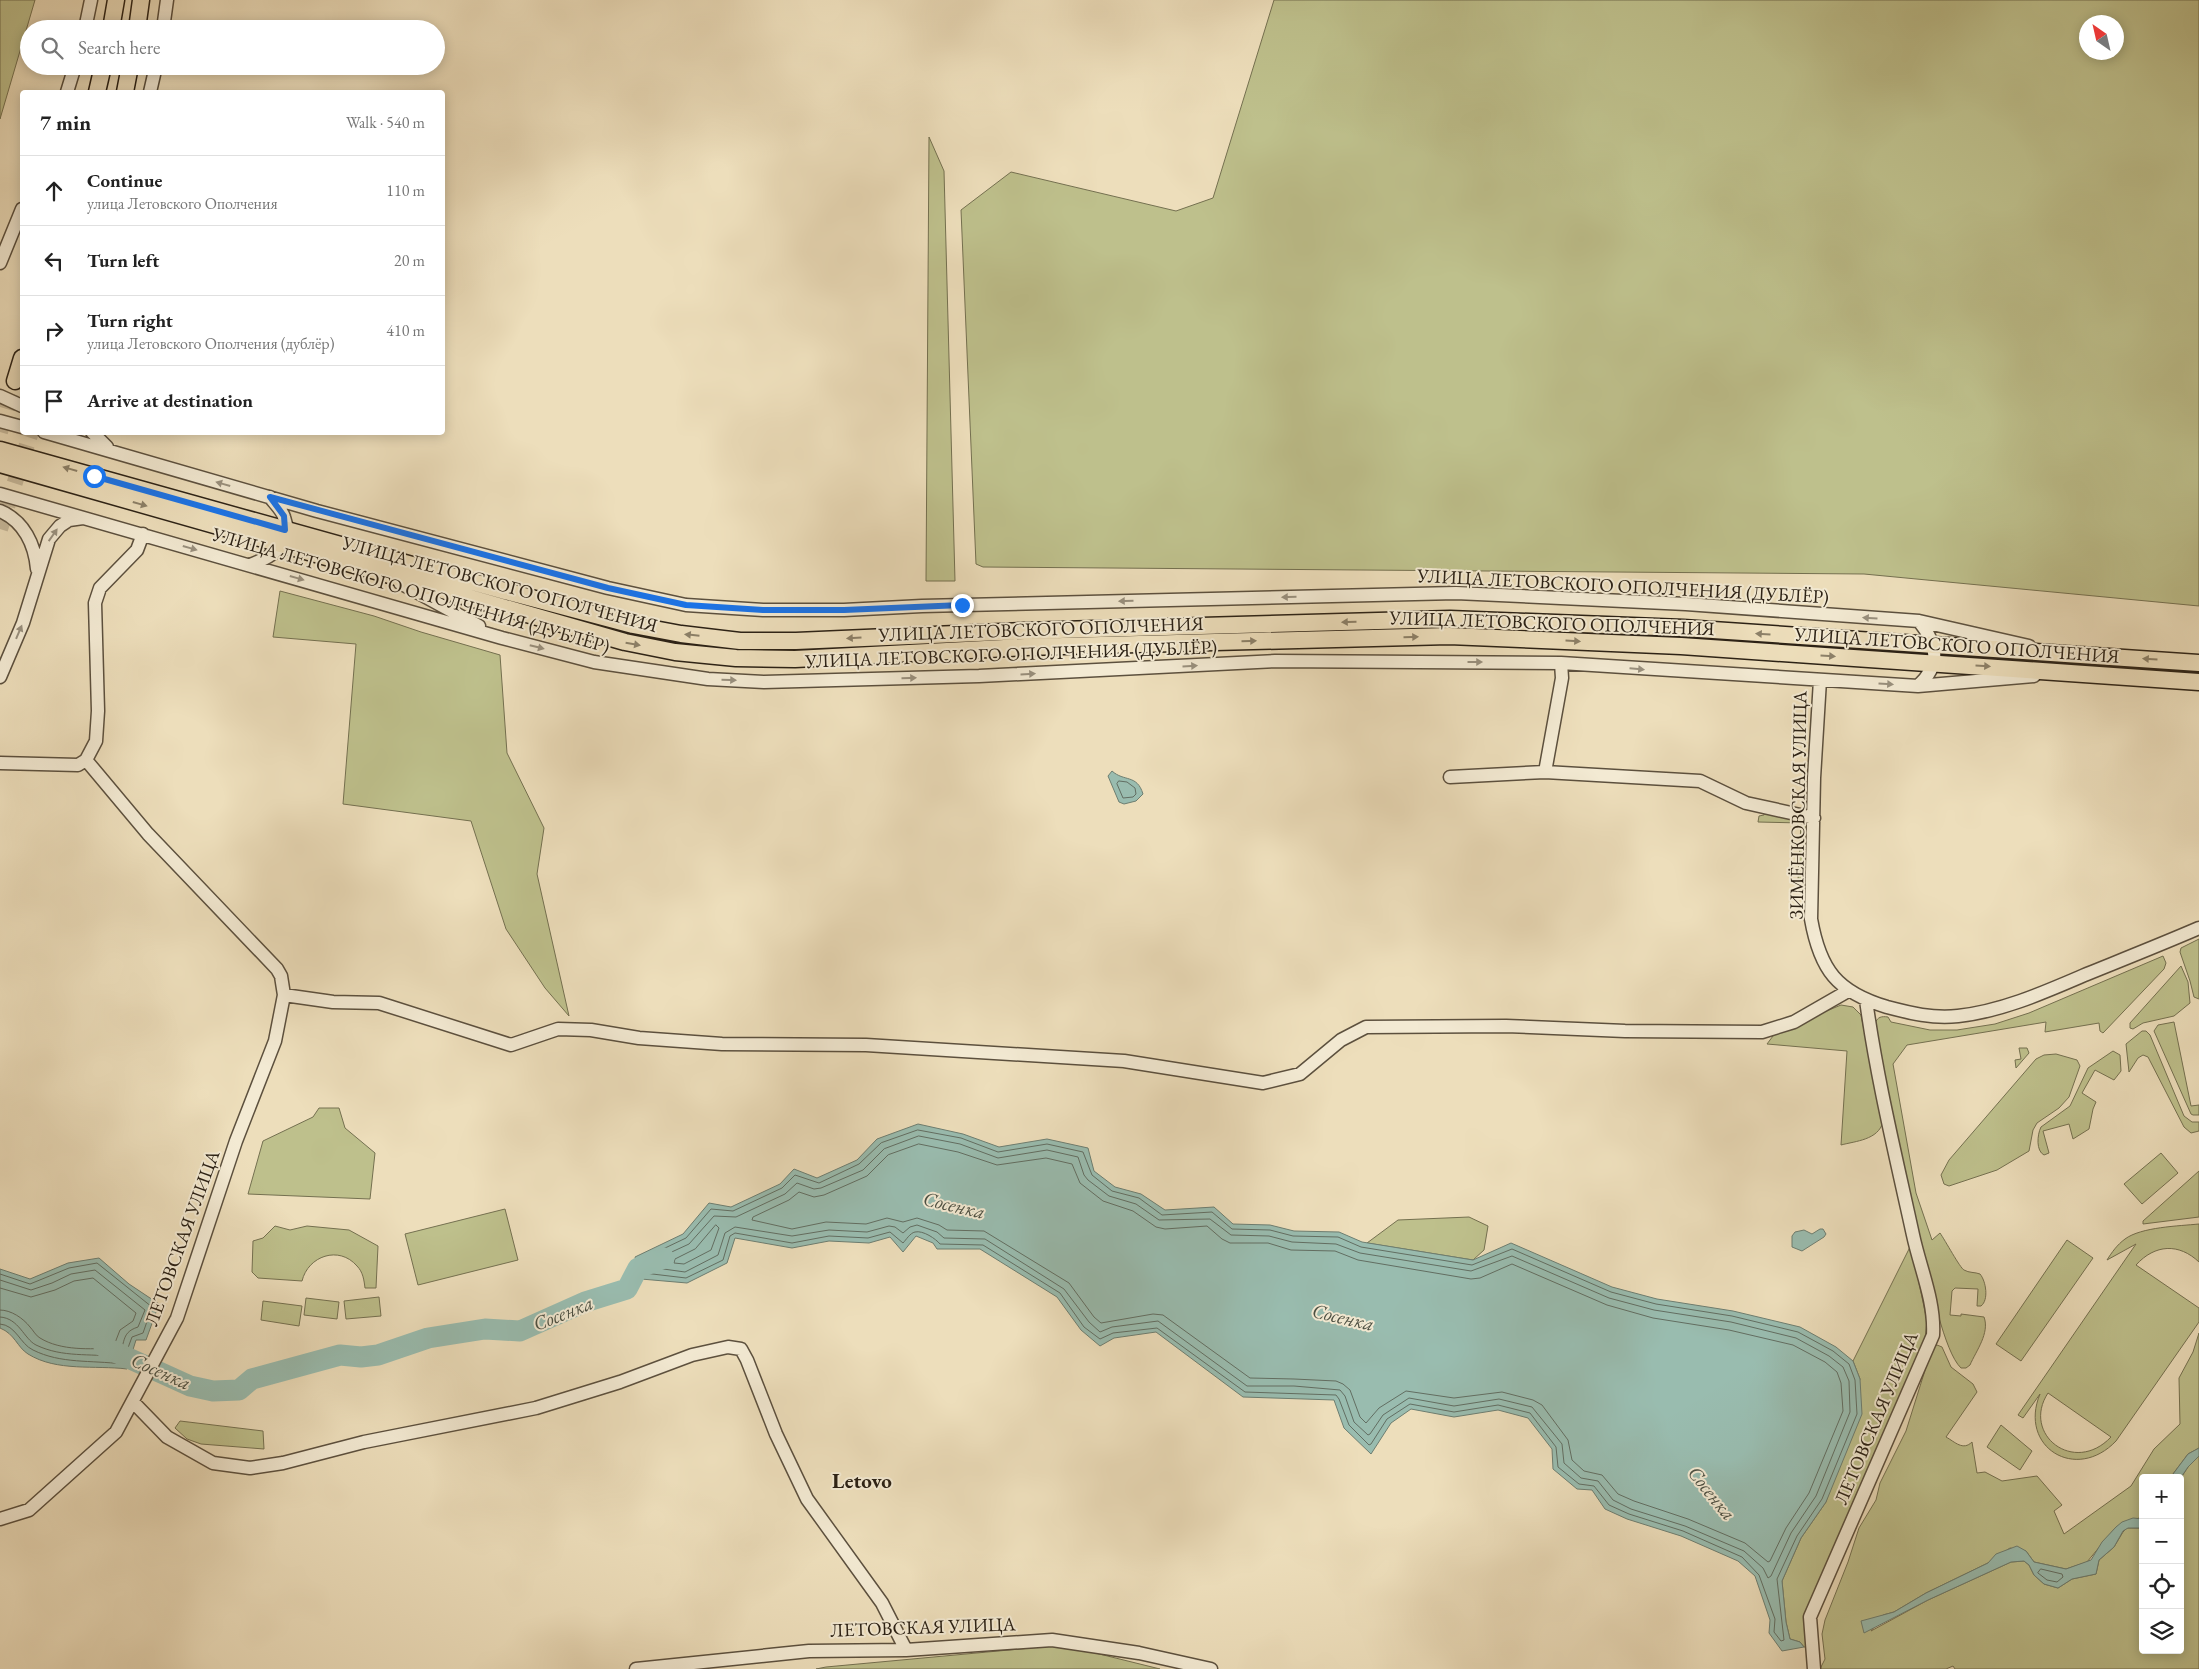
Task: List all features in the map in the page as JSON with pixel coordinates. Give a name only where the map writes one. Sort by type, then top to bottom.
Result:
[{"type":"main road","points":[[113,20],[116,0]]},
{"type":"main road","points":[[138,20],[141,0]]},
{"type":"main road","points":[[97,90],[101,75]]},
{"type":"main road","points":[[125,90],[128,75]]},
{"type":"main road","points":[[16,381],[20,366]]},
{"type":"main road","name":"УЛИЦА ЛЕТОВСКОГО ОПОЛЧЕНИЯ","points":[[0,450],[284,537],[380,572],[625,642],[675,652],[736,658],[795,659],[1025,647],[1448,636],[1681,646],[2199,682]]},
{"type":"main road","name":"УЛИЦА ЛЕТОВСКОГО ОПОЛЧЕНИЯ","points":[[0,464],[633,625],[681,634],[740,640],[796,641],[1024,631],[1450,619],[1683,628],[2199,663]]},
{"type":"street","points":[[87,20],[91,0]]},
{"type":"street","points":[[164,20],[167,0]]},
{"type":"street","points":[[68,90],[72,75]]},
{"type":"street","points":[[150,90],[154,75]]},
{"type":"street","points":[[0,263],[20,214]]},
{"type":"street","points":[[0,396],[20,405]]},
{"type":"street","points":[[0,421],[20,426]]},
{"type":"street","name":"УЛИЦА ЛЕТОВСКОГО ОПОЛЧЕНИЯ (ДУБЛЁР)","points":[[54,435],[270,497],[608,588],[686,605],[763,610],[844,610],[922,606],[1456,593],[1686,604],[1919,621],[2050,652]]},
{"type":"street","points":[[94,435],[113,452]]},
{"type":"street","name":"УЛИЦА ЛЕТОВСКОГО ОПОЛЧЕНИЯ (ДУБЛЁР)","points":[[0,494],[502,638],[594,662],[708,679],[764,682],[1016,675],[1275,662],[1561,662],[1678,672],[1918,686],[2076,672]]},
{"type":"street","points":[[250,565],[270,557],[284,537],[284,516],[270,497]]},
{"type":"street","points":[[0,510],[17,522],[28,536],[35,550],[38,571]]},
{"type":"street","points":[[0,677],[23,623],[38,571],[53,533],[69,520],[86,518]]},
{"type":"street","points":[[0,763],[78,766],[86,760],[96,741],[98,711],[95,603],[100,588],[137,550],[143,534]]},
{"type":"street","points":[[380,572],[502,638]]},
{"type":"street","points":[[1918,686],[1930,676],[1934,663],[1934,646],[1929,634],[1919,621]]},
{"type":"street","points":[[1545,772],[1562,678],[1561,662]]},
{"type":"street","name":"ЗИМЁНКОВСКАЯ УЛИЦА","points":[[1820,680],[1811,919],[1814,936],[1825,964],[1848,991],[1866,1000],[1927,1016],[1956,1016],[1991,1011],[2026,1000],[2199,928]]},
{"type":"street","points":[[86,760],[148,834],[277,969],[281,976],[284,995],[333,1002],[379,1003],[510,1045],[558,1029],[591,1030],[639,1038],[722,1044],[866,1045],[1124,1062],[1263,1083],[1300,1074],[1341,1040],[1366,1027],[1506,1026],[1625,1031],[1762,1032],[1794,1022],[1848,991]]},
{"type":"street","points":[[1450,777],[1545,772],[1700,781],[1746,803],[1814,818]]},
{"type":"street","name":"ЛЕТОВСКАЯ УЛИЦА","points":[[0,1519],[29,1510],[116,1432],[133,1402],[177,1318],[236,1140],[275,1041],[284,995]]},
{"type":"street","name":"ЛЕТОВСКАЯ УЛИЦА","points":[[1814,1669],[1810,1617],[1933,1335],[1934,1318],[1915,1245],[1891,1135],[1872,1041],[1866,1000]]},
{"type":"street","points":[[133,1402],[167,1437],[213,1462],[250,1468],[283,1463],[364,1442],[536,1408],[620,1382],[692,1356],[728,1348],[740,1349],[747,1360],[776,1434],[807,1498],[882,1603],[906,1650]]},
{"type":"street","name":"ЛЕТОВСКАЯ УЛИЦА","points":[[636,1669],[809,1650],[906,1650],[1052,1640],[1139,1653],[1211,1669]]},
{"type":"green space","points":[[0,0],[35,0],[29,20],[20,20],[20,51],[0,119]]},
{"type":"green space","points":[[1274,0],[2199,0],[2199,606],[1864,574],[983,567],[976,564],[961,210],[1011,172],[1176,211],[1213,198]]},
{"type":"green space","points":[[929,137],[944,171],[955,581],[926,581]]},
{"type":"green space","points":[[280,591],[374,616],[500,655],[507,753],[544,828],[537,874],[569,1016],[545,988],[506,929],[471,821],[343,804],[356,644],[273,637]]},
{"type":"green space","points":[[1765,811],[1807,822],[1807,879],[1798,880],[1801,823],[1758,822],[1759,816],[1764,815]]},
{"type":"green space","points":[[2199,939],[2199,999],[2194,997],[2180,952],[2181,948]]},
{"type":"green space","points":[[2163,956],[2166,963],[2164,969],[2103,1033],[2100,1031],[2099,1023],[2045,1032],[2046,1022],[1907,1045],[1893,1064],[1916,1193],[1932,1240],[1940,1233],[1962,1268],[1968,1272],[1980,1274],[1985,1286],[1986,1295],[1981,1306],[1977,1306],[1978,1289],[1955,1288],[1952,1291],[1950,1315],[1961,1316],[1961,1314],[1984,1317],[1985,1323],[1984,1336],[1970,1365],[1966,1368],[1961,1368],[1955,1360],[1943,1332],[1934,1298],[1898,1140],[1875,1023],[1880,1017],[1888,1017],[1891,1022],[1930,1030],[1957,1030],[1995,1024],[2029,1013]]},
{"type":"green space","points":[[2181,966],[2188,982],[2190,1003],[2174,1016],[2143,1023],[2133,1029],[2130,1028],[2130,1023]]},
{"type":"green space","points":[[1841,1005],[1853,1007],[1861,1015],[1883,1122],[1876,1133],[1866,1139],[1841,1145],[1847,1051],[1767,1044],[1776,1032]]},
{"type":"green space","points":[[2174,1022],[2191,1106],[2199,1105],[2199,1115],[2191,1114],[2154,1031],[2158,1025]]},
{"type":"green space","points":[[2142,1031],[2146,1031],[2150,1035],[2184,1116],[2192,1122],[2199,1122],[2199,1131],[2191,1133],[2184,1127],[2148,1057],[2143,1055],[2138,1058],[2129,1072],[2126,1044]]},
{"type":"green space","points":[[2019,1048],[2027,1048],[2029,1053],[2016,1068],[2015,1060],[2021,1059]]},
{"type":"green space","points":[[2113,1051],[2120,1055],[2121,1071],[2114,1080],[2095,1070],[2082,1093],[2096,1102],[2089,1129],[2073,1139],[2069,1124],[2043,1131],[2049,1153],[2044,1155],[2041,1153],[2038,1142],[2041,1127],[2070,1106],[2088,1068]]},
{"type":"green space","points":[[2056,1054],[2077,1060],[2080,1066],[2069,1097],[2059,1108],[2037,1123],[2033,1130],[2029,1151],[1997,1170],[1949,1186],[1944,1184],[1941,1175],[1949,1160],[2036,1059],[2044,1055]]},
{"type":"green space","points":[[319,1108],[339,1108],[345,1128],[375,1153],[370,1199],[248,1194],[263,1141],[313,1117]]},
{"type":"green space","points":[[2161,1153],[2178,1173],[2142,1204],[2124,1184]]},
{"type":"green space","points":[[2199,1171],[2199,1217],[2143,1224],[2143,1221]]},
{"type":"green space","points":[[505,1209],[518,1260],[418,1285],[405,1234]]},
{"type":"green space","points":[[1469,1217],[1488,1226],[1484,1250],[1473,1260],[1367,1243],[1398,1220]]},
{"type":"green space","points":[[2199,1224],[2199,1262],[2183,1252],[2167,1248],[2151,1253],[2136,1265],[2199,1308],[2199,1322],[2116,1441],[2100,1453],[2084,1459],[2069,1459],[2055,1453],[2044,1443],[2037,1430],[2035,1413],[2040,1394],[2023,1418],[2018,1415],[2136,1244],[2107,1260],[2125,1239],[2132,1235],[2171,1226]],"holes":[[[2048,1393],[2111,1437],[2097,1448],[2082,1452],[2068,1451],[2056,1445],[2046,1435],[2041,1423],[2041,1408]]]},
{"type":"green space","points":[[275,1226],[290,1230],[307,1226],[349,1230],[378,1246],[376,1288],[365,1288],[364,1279],[359,1268],[342,1256],[333,1255],[325,1256],[311,1265],[305,1272],[302,1281],[258,1278],[252,1272],[253,1241],[263,1238]]},
{"type":"green space","points":[[2067,1240],[2093,1258],[2021,1361],[1996,1344]]},
{"type":"green space","points":[[1911,1245],[1927,1321],[1925,1339],[1805,1614],[1807,1647],[1804,1647],[1800,1642],[1790,1639],[1786,1622],[1782,1581],[1801,1538],[1826,1502],[1860,1379],[1853,1361]]},
{"type":"green space","points":[[379,1297],[381,1316],[346,1319],[344,1301]]},
{"type":"green space","points":[[306,1298],[339,1302],[337,1319],[304,1315]]},
{"type":"green space","points":[[263,1301],[302,1306],[299,1326],[261,1320]]},
{"type":"green space","points":[[2199,1333],[2199,1448],[2188,1454],[2173,1474],[2139,1474],[2139,1518],[2116,1527],[2087,1562],[2066,1569],[2034,1562],[2026,1551],[2010,1548],[1988,1563],[1926,1593],[1894,1612],[1883,1615],[1871,1631],[1928,1600],[2011,1562],[2024,1561],[2029,1565],[2034,1575],[2044,1584],[2058,1588],[2072,1579],[2096,1574],[2099,1560],[2114,1547],[2123,1532],[2127,1528],[2139,1528],[2139,1654],[2184,1654],[2183,1474],[2199,1456],[2199,1669],[1955,1669],[1953,1666],[1946,1669],[1820,1669],[1825,1659],[1822,1634],[1825,1620],[1859,1528],[1876,1500],[1880,1483],[1906,1431],[1932,1348],[1937,1345],[1942,1347],[1951,1367],[1973,1384],[1977,1392],[1946,1437],[1962,1446],[1969,1445],[1972,1442],[1977,1473],[1985,1472],[2002,1481],[2037,1476],[2062,1505],[2054,1511],[2064,1534],[2131,1486],[2154,1449],[2180,1424],[2179,1378],[2193,1352]]},
{"type":"green space","points":[[180,1421],[263,1431],[264,1449],[201,1444],[187,1439],[175,1428]]},
{"type":"green space","points":[[2001,1425],[2032,1451],[2020,1470],[1987,1447]]},
{"type":"green space","points":[[1063,1645],[1160,1669],[816,1669],[826,1667]]},
{"type":"water","points":[[1112,771],[1134,781],[1143,794],[1136,801],[1124,804],[1119,802],[1108,776]]},
{"type":"water","points":[[918,1124],[963,1134],[999,1147],[1047,1139],[1088,1148],[1094,1171],[1115,1187],[1141,1194],[1165,1210],[1214,1207],[1233,1224],[1270,1225],[1294,1231],[1339,1232],[1362,1242],[1473,1260],[1511,1243],[1612,1287],[1657,1299],[1733,1311],[1800,1327],[1836,1347],[1853,1361],[1860,1379],[1862,1414],[1826,1502],[1801,1538],[1782,1581],[1786,1622],[1790,1639],[1800,1642],[1804,1647],[1782,1651],[1769,1633],[1770,1620],[1755,1576],[1738,1561],[1681,1536],[1627,1519],[1605,1509],[1592,1490],[1577,1489],[1553,1469],[1552,1449],[1528,1418],[1498,1410],[1454,1417],[1411,1409],[1391,1423],[1371,1454],[1344,1428],[1334,1400],[1243,1397],[1156,1332],[1114,1338],[1100,1346],[1081,1330],[1057,1297],[980,1249],[937,1249],[933,1243],[916,1236],[903,1252],[890,1237],[869,1243],[829,1241],[792,1248],[735,1238],[727,1263],[687,1283],[641,1279],[635,1257],[683,1234],[709,1203],[731,1207],[780,1184],[794,1169],[817,1178],[857,1160],[877,1139]]},
{"type":"water","points":[[1823,1229],[1826,1234],[1824,1237],[1802,1251],[1792,1247],[1792,1236],[1795,1232],[1804,1230],[1812,1234]]},
{"type":"water","points":[[99,1258],[129,1284],[159,1304],[146,1340],[136,1340],[127,1369],[64,1366],[39,1360],[24,1351],[9,1334],[0,1328],[0,1269],[30,1279],[68,1263]]},
{"type":"water","points":[[2199,1448],[2199,1456],[2183,1474],[2173,1474],[2188,1454]]},
{"type":"water","points":[[2133,1518],[2139,1519],[2139,1528],[2128,1528],[2123,1531],[2114,1547],[2099,1560],[2096,1574],[2072,1579],[2058,1588],[2044,1584],[2034,1575],[2029,1565],[2024,1561],[2011,1562],[1928,1600],[1864,1633],[1861,1621],[1894,1612],[1926,1593],[1988,1563],[1996,1554],[2017,1546],[2026,1551],[2034,1562],[2066,1569],[2091,1560],[2102,1542],[2122,1522]]},
{"type":"waterway","name":"Сосенка","points":[[104,1347],[190,1386],[213,1391],[239,1390],[252,1379],[340,1355],[361,1357],[378,1355],[428,1338],[485,1329],[520,1331],[585,1302],[627,1289],[638,1268],[664,1258]]},
{"type":"tunnel","points":[[0,432],[15,381]]},
{"type":"tunnel","points":[[0,529],[30,435]]},
{"type":"district","name":"Letovo","points":[[862,1480]]},
{"type":"route","points":[[94,476],[285,530],[284,516],[270,497],[608,588],[686,605],[763,610],[844,610],[962,605]]}]
